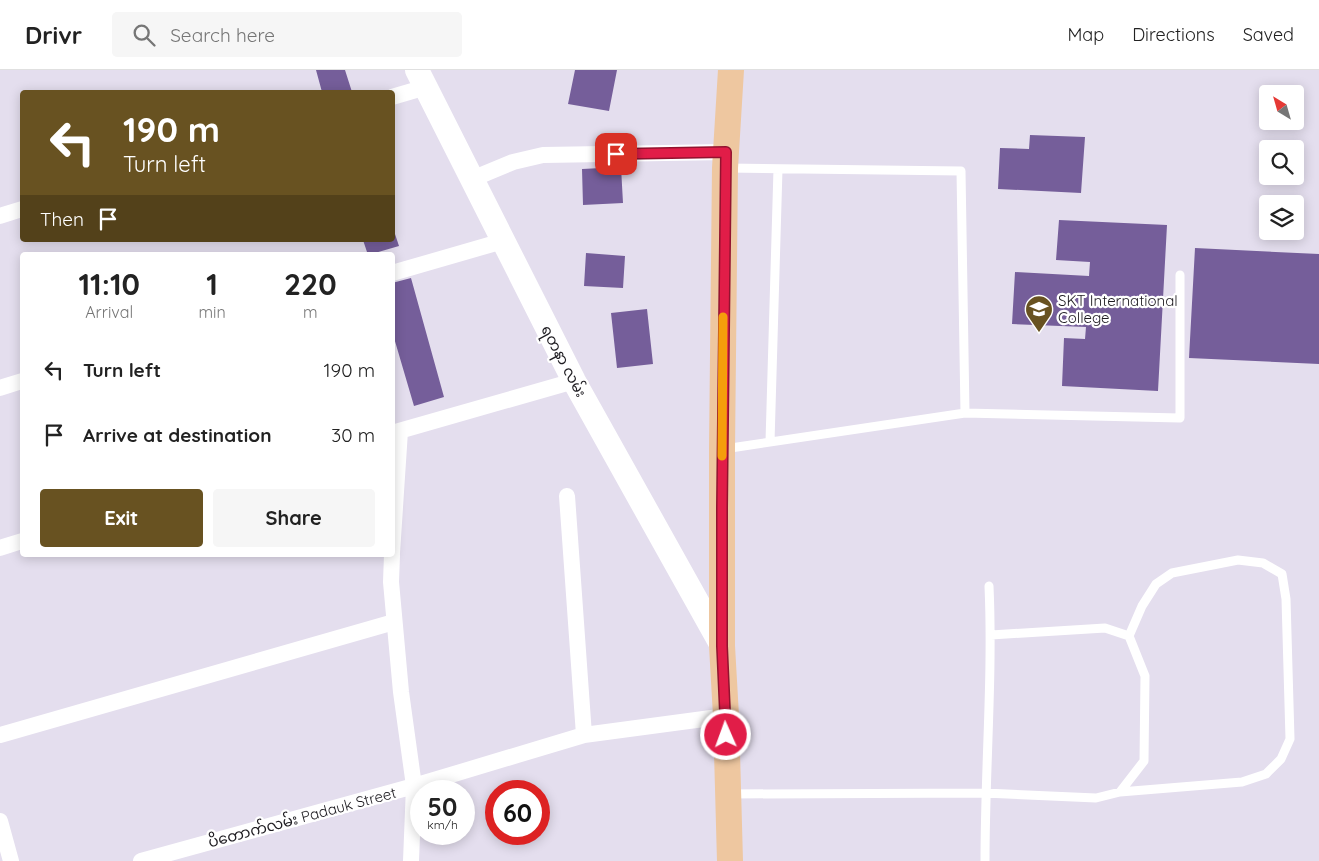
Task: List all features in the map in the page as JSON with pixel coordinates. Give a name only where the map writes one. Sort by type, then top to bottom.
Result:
[{"type":"main road","points":[[730,861],[722,646],[722,449],[725,160],[731,70]]},
{"type":"main road","name":"ရတနာ လမ်း","points":[[421,79],[574,380],[722,646]]},
{"type":"street","points":[[395,95],[421,79]]},
{"type":"street","points":[[472,179],[514,162],[543,155],[725,160]]},
{"type":"street","points":[[0,216],[20,210]]},
{"type":"street","points":[[395,272],[503,241]]},
{"type":"street","points":[[395,462],[396,432],[574,380]]},
{"type":"street","points":[[0,388],[20,382]]},
{"type":"street","points":[[566,496],[584,734]]},
{"type":"street","points":[[0,548],[20,542]]},
{"type":"street","points":[[392,557],[391,582],[394,622],[413,780]]},
{"type":"street","points":[[0,736],[394,622]]},
{"type":"street","name":"ပိတောက်လမ်း Padauk Street","points":[[434,780],[584,734],[726,716]]},
{"type":"street","name":"ပိတောက်လမ်း Padauk Street","points":[[141,861],[410,787]]},
{"type":"street","points":[[0,821],[11,861]]},
{"type":"street","points":[[411,861],[412,845]]},
{"type":"lane","points":[[725,160],[778,169],[960,171],[965,413]]},
{"type":"lane","points":[[770,442],[778,169]]},
{"type":"lane","points":[[722,449],[965,413],[1180,418],[1180,275]]},
{"type":"lane","points":[[728,794],[985,793],[1096,798],[1120,792],[1242,782],[1266,774],[1281,759],[1290,739],[1286,599],[1282,574],[1263,563],[1238,560],[1172,573],[1156,584],[1142,606],[1130,636],[1145,676],[1144,762],[1120,792]]},
{"type":"lane","points":[[985,861],[985,793],[991,634],[989,586]]},
{"type":"lane","points":[[991,634],[1104,628],[1130,636]]},
{"type":"building","points":[[316,70],[345,70],[351,90],[321,90]]},
{"type":"building","points":[[575,70],[617,70],[609,111],[568,104]]},
{"type":"building","points":[[1030,135],[1085,137],[1081,193],[998,189],[1000,148],[1029,149]]},
{"type":"building","points":[[621,167],[623,203],[583,205],[582,169]]},
{"type":"building","points":[[1059,220],[1167,225],[1158,391],[1062,386],[1064,338],[1085,339],[1086,327],[1012,324],[1015,272],[1089,276],[1090,262],[1056,260]]},
{"type":"building","points":[[395,234],[399,246],[378,252],[367,252],[364,242],[395,242]]},
{"type":"building","points":[[1195,248],[1319,254],[1319,364],[1189,358]]},
{"type":"building","points":[[586,253],[625,256],[623,288],[584,286]]},
{"type":"building","points":[[411,278],[444,397],[414,406],[395,341],[395,282]]},
{"type":"building","points":[[647,309],[653,364],[617,368],[611,313]]},
{"type":"slow traffic","points":[[722,456],[723,317]]},
{"type":"place","name":"SKT International College","points":[[1039,333]]},
{"type":"route","points":[[616,154],[726,152],[722,430],[722,646],[726,735]]}]
